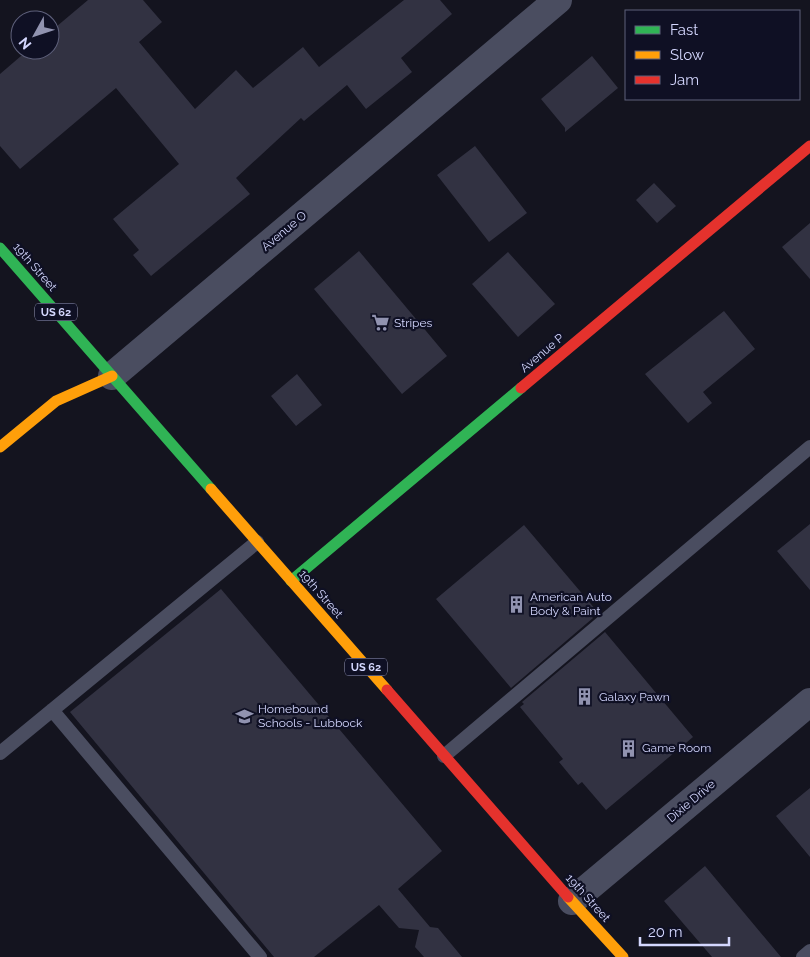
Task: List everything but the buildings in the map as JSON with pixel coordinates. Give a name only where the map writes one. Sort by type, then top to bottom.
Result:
[{"type":"main road","name":"Avenue P","points":[[291,581],[810,146]]},
{"type":"main road","name":"19th Street","points":[[0,248],[444,756],[623,957]]},
{"type":"main road","name":"Avenue O","points":[[0,447],[56,401],[112,376]]},
{"type":"street","name":"Avenue O","points":[[112,376],[558,0]]},
{"type":"street","name":"Dixie Drive","points":[[572,901],[810,702]]},
{"type":"lane","points":[[444,756],[810,447]]},
{"type":"lane","points":[[0,753],[257,542]]},
{"type":"lane","points":[[52,710],[260,957]]},
{"type":"lane","points":[[803,957],[810,951]]},
{"type":"traffic: fast","points":[[0,248],[211,489]]},
{"type":"traffic: fast","points":[[291,581],[521,388]]},
{"type":"traffic: slow","points":[[0,447],[56,401],[112,376]]},
{"type":"traffic: slow","points":[[211,489],[387,690]]},
{"type":"traffic: slow","points":[[568,897],[623,957]]},
{"type":"traffic: jam","points":[[521,388],[810,146]]},
{"type":"traffic: jam","points":[[387,690],[568,897]]},
{"type":"place","name":"Stripes","points":[[380,323]]},
{"type":"place","name":"American Auto Body & Paint","points":[[516,604]]},
{"type":"place","name":"Galaxy Pawn","points":[[585,697]]},
{"type":"place","name":"Homebound Schools - Lubbock","points":[[244,716]]},
{"type":"place","name":"Game Room","points":[[628,748]]}]
